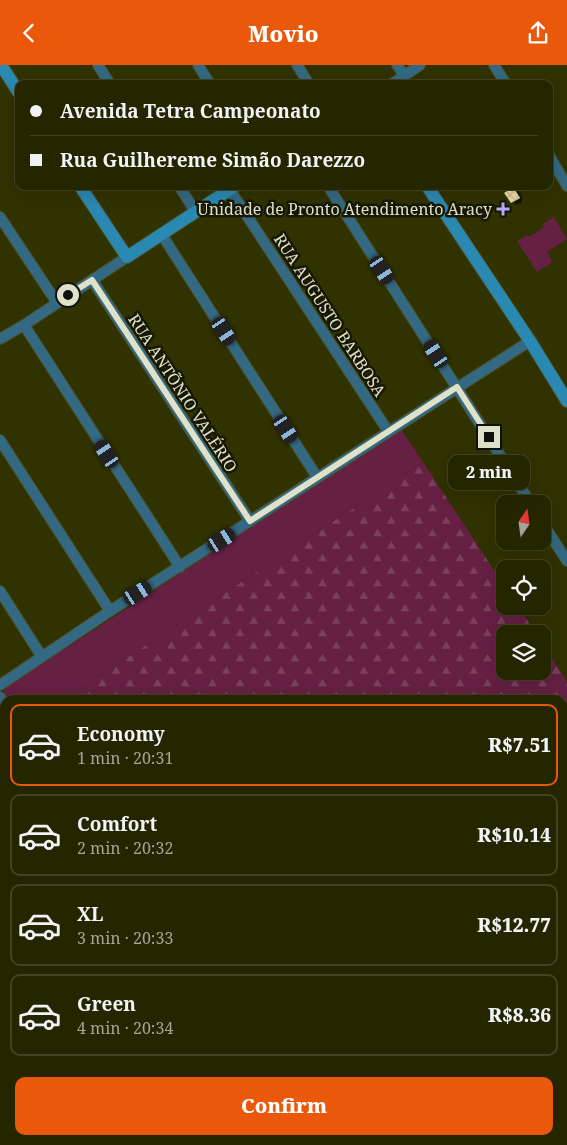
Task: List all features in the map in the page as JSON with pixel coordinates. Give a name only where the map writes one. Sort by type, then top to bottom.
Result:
[{"type":"main road","points":[[1,65],[15,87]]},
{"type":"main road","points":[[83,190],[127,257],[230,190]]},
{"type":"main road","points":[[430,190],[530,341],[567,401]]},
{"type":"street","points":[[98,65],[107,80]]},
{"type":"street","points":[[198,65],[207,80]]},
{"type":"street","points":[[297,65],[306,80]]},
{"type":"street","points":[[397,65],[404,75]]},
{"type":"street","points":[[397,80],[420,65]]},
{"type":"street","points":[[494,65],[503,80]]},
{"type":"street","points":[[553,162],[567,186]]},
{"type":"street","points":[[182,190],[195,211]]},
{"type":"street","name":"RUA AUGUSTO BARBOSA","points":[[234,190],[388,431]]},
{"type":"street","points":[[331,190],[525,495]]},
{"type":"street","points":[[0,217],[57,303]]},
{"type":"street","points":[[162,235],[317,477]]},
{"type":"street","points":[[0,339],[127,257]]},
{"type":"street","name":"RUA ANTÕNIO VALÉRIO","points":[[92,280],[250,521]]},
{"type":"street","points":[[24,325],[180,567]]},
{"type":"street","points":[[0,685],[110,611],[530,341]]},
{"type":"street","points":[[0,440],[110,611]]},
{"type":"street","points":[[551,536],[567,561]]},
{"type":"street","points":[[0,591],[42,657]]},
{"type":"green space","points":[[554,217],[567,239],[547,252],[553,262],[537,272],[517,241],[527,235],[529,237],[544,227],[542,224]]},
{"type":"green space","points":[[401,429],[423,462],[71,695],[2,695],[8,686]]},
{"type":"green space","points":[[423,462],[496,573],[496,615],[524,615],[530,625],[496,625],[496,680],[551,680],[551,657],[567,682],[567,695],[71,695]]},
{"type":"building","points":[[508,190],[515,190],[520,198],[511,203],[504,193]]},
{"type":"place","name":"Unidade de Pronto Atendimento Aracy","points":[[503,209]]},
{"type":"route","points":[[68,295],[92,280],[250,521],[457,387],[489,437]]}]
